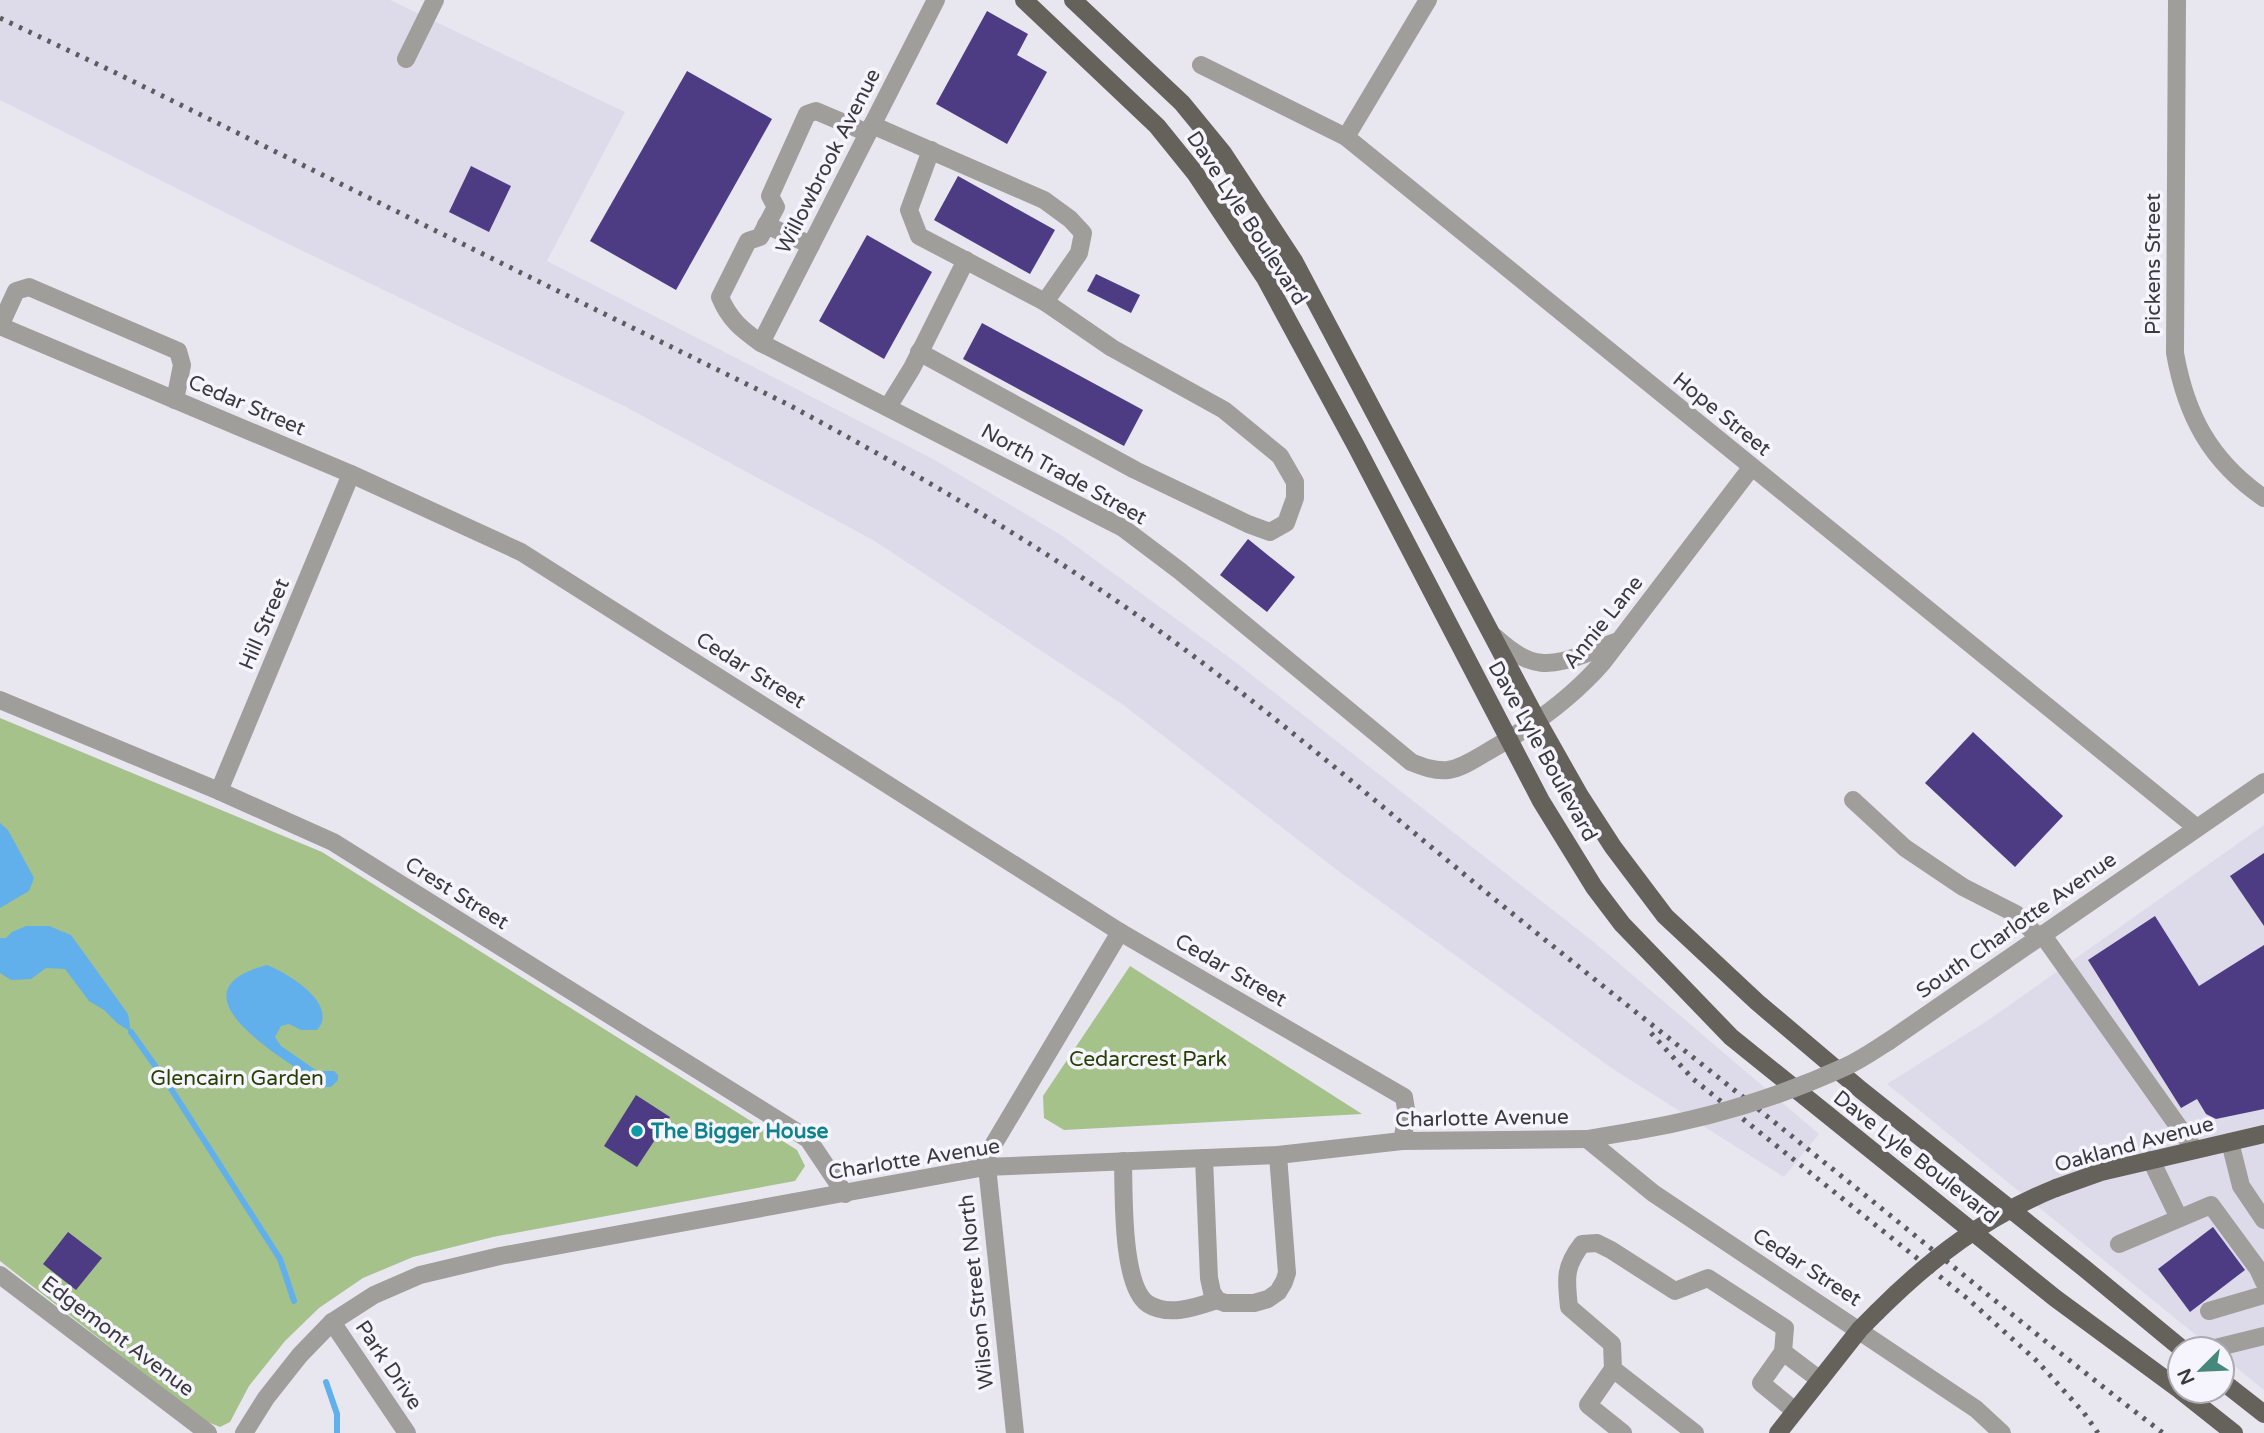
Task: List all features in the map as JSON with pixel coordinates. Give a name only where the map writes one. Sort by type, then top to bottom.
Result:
[{"type":"main road","name":"Dave Lyle Boulevard","points":[[1024,0],[1157,126],[1195,173],[1265,278],[1548,813],[1594,887],[1639,943],[1731,1037],[2055,1298],[2166,1381]]},
{"type":"main road","name":"Dave Lyle Boulevard","points":[[1073,0],[1182,103],[1223,153],[1287,250],[1580,796],[1613,847],[1665,916],[1756,1002],[1840,1073],[2166,1336]]},
{"type":"main road","name":"Oakland Avenue","points":[[1778,1433],[1860,1329],[1915,1274],[1964,1236],[2001,1213],[2056,1188],[2101,1172],[2264,1134]]},
{"type":"main road","points":[[2236,1392],[2264,1414]]},
{"type":"main road","name":"Dave Lyle Boulevard","points":[[2198,1405],[2234,1433]]},
{"type":"street","points":[[405,59],[435,0]]},
{"type":"street","name":"Willowbrook Avenue","points":[[761,343],[936,0]]},
{"type":"street","points":[[1346,137],[1428,0]]},
{"type":"street","name":"Pickens Street","points":[[2177,0],[2175,353],[2187,403],[2197,427],[2214,452],[2238,478],[2264,498]]},
{"type":"street","name":"Hope Street","points":[[1201,65],[1346,137],[2197,828]]},
{"type":"street","points":[[811,245],[766,225],[776,207],[770,196],[807,114],[816,111],[931,150],[1044,200],[1070,219],[1083,233],[1079,253],[1045,302]]},
{"type":"street","points":[[919,352],[1135,470],[1248,524],[1270,532],[1286,523],[1295,498],[1295,482],[1280,456],[1224,410],[1112,348],[1045,302],[919,236],[909,210],[931,150]]},
{"type":"street","name":"North Trade Street","points":[[766,225],[760,237],[748,241],[720,298],[739,328],[761,343],[1123,528],[1383,739]]},
{"type":"street","points":[[888,407],[966,260]]},
{"type":"street","points":[[0,326],[16,291],[29,286],[177,351],[183,365],[175,400]]},
{"type":"street","name":"Cedar Street","points":[[0,326],[351,474],[521,552],[1120,932],[1404,1097],[1407,1115],[1402,1141]]},
{"type":"street","name":"Annie Lane","points":[[1383,739],[1411,762],[1424,768],[1445,770],[1474,760],[1537,720],[1580,687],[1619,641],[1751,468]]},
{"type":"street","name":"Hill Street","points":[[219,791],[351,474]]},
{"type":"street","points":[[1492,635],[1514,654],[1542,664],[1581,655],[1619,641]]},
{"type":"street","name":"Crest Street","points":[[0,700],[219,791],[333,842],[808,1139],[845,1194]]},
{"type":"street","name":"South Charlotte Avenue","points":[[1785,1091],[1849,1065],[1889,1041],[2264,782]]},
{"type":"street","points":[[1853,800],[1905,848],[1963,887],[2016,914],[2040,935],[2194,1150]]},
{"type":"street","name":"Wilson Street North","points":[[1014,1433],[986,1157],[1120,932]]},
{"type":"street","name":"Charlotte Avenue","points":[[243,1433],[300,1355],[332,1322],[374,1295],[420,1275],[500,1256],[985,1167],[1278,1155],[1402,1141],[1587,1139],[1686,1122],[1785,1091]]},
{"type":"street","name":"Cedar Street","points":[[1587,1139],[1653,1193],[1860,1329],[1976,1409],[2002,1433]]},
{"type":"street","points":[[2230,1142],[2241,1186],[2264,1220]]},
{"type":"street","points":[[1204,1158],[1209,1278],[1212,1292],[1217,1300],[1225,1303],[1254,1303],[1268,1299],[1278,1292],[1287,1273],[1278,1155]]},
{"type":"street","points":[[2151,1160],[2179,1218]]},
{"type":"street","points":[[1123,1161],[1128,1260],[1140,1297],[1154,1307],[1180,1310],[1192,1309],[1217,1300]]},
{"type":"street","points":[[2119,1244],[2211,1205],[2258,1269],[2264,1282]]},
{"type":"street","points":[[1623,1433],[1588,1405],[1613,1368],[1612,1344],[1569,1307],[1567,1283],[1570,1259],[1582,1244],[1597,1243],[1675,1291],[1708,1278],[1785,1328],[1783,1352],[1761,1383],[1795,1411]]},
{"type":"street","name":"Edgemont Avenue","points":[[0,1275],[208,1433]]},
{"type":"street","points":[[2209,1311],[2264,1294]]},
{"type":"street","name":"Park Drive","points":[[332,1322],[407,1433]]},
{"type":"street","points":[[2236,1343],[2264,1336]]},
{"type":"street","points":[[1783,1352],[1820,1380]]},
{"type":"street","points":[[1613,1368],[1695,1433]]},
{"type":"shaded area","points":[[0,0],[390,0],[625,112],[547,261],[933,459],[1061,535],[1234,661],[1595,943],[1819,1134],[1784,1177],[1613,1069],[1341,873],[1122,704],[873,540],[626,407],[274,237],[0,100]]},
{"type":"shaded area","points":[[2264,825],[2264,1390],[2236,1367],[2236,1335],[2196,1335],[1887,1084],[1990,1019]]},
{"type":"green space","name":"Glencairn Garden","points":[[0,718],[322,852],[797,1150],[805,1166],[795,1181],[493,1237],[413,1257],[363,1278],[319,1308],[285,1341],[249,1386],[230,1422],[220,1427],[205,1421],[0,1261]]},
{"type":"green space","name":"Cedarcrest Park","points":[[1130,966],[1362,1114],[1064,1130],[1044,1118],[1043,1096]]},
{"type":"water","points":[[0,823],[8,830],[34,878],[29,891],[0,908]]},
{"type":"water","points":[[26,926],[49,926],[71,935],[128,1014],[131,1032],[89,1001],[65,969],[46,968],[31,979],[11,980],[0,973],[0,938],[6,938]]},
{"type":"water","points":[[267,965],[309,991],[322,1010],[322,1020],[317,1030],[301,1030],[289,1024],[281,1026],[275,1037],[281,1046],[317,1071],[334,1071],[338,1080],[331,1087],[325,1087],[264,1045],[244,1027],[230,1009],[227,992],[238,977]]},
{"type":"building","points":[[987,11],[1028,34],[1017,55],[1047,72],[1007,144],[936,104]]},
{"type":"building","points":[[687,71],[772,119],[676,290],[590,241]]},
{"type":"building","points":[[471,166],[511,186],[489,232],[449,212]]},
{"type":"building","points":[[958,176],[1055,230],[1030,274],[934,220]]},
{"type":"building","points":[[867,235],[932,272],[884,359],[819,321]]},
{"type":"building","points":[[1096,274],[1140,295],[1131,313],[1087,291]]},
{"type":"building","points":[[982,323],[1143,410],[1124,446],[963,359]]},
{"type":"building","points":[[1248,539],[1295,577],[1267,612],[1220,575]]},
{"type":"building","points":[[1973,732],[2063,816],[2015,867],[1925,783]]},
{"type":"building","points":[[2264,853],[2264,926],[2230,876]]},
{"type":"building","points":[[2155,916],[2199,986],[2264,945],[2264,1109],[2216,1119],[2206,1114],[2197,1099],[2181,1108],[2088,960]]},
{"type":"building","name":"The Bigger House","points":[[636,1095],[670,1117],[637,1167],[604,1146]]},
{"type":"building","points":[[2213,1227],[2245,1270],[2190,1312],[2158,1269]]},
{"type":"building","points":[[68,1232],[102,1258],[76,1290],[43,1264]]},
{"type":"waterway","points":[[131,1032],[166,1081],[280,1259],[294,1301]]},
{"type":"waterway","points":[[326,1382],[337,1414],[337,1433]]},
{"type":"railway","points":[[0,18],[787,404],[1023,539],[1150,624],[1248,698],[1529,927],[2163,1433]]},
{"type":"railway","points":[[1651,1033],[1693,1079],[1968,1299],[2038,1362],[2084,1413],[2098,1433]]},
{"type":"place","name":"The Bigger House","points":[[637,1131]]}]
